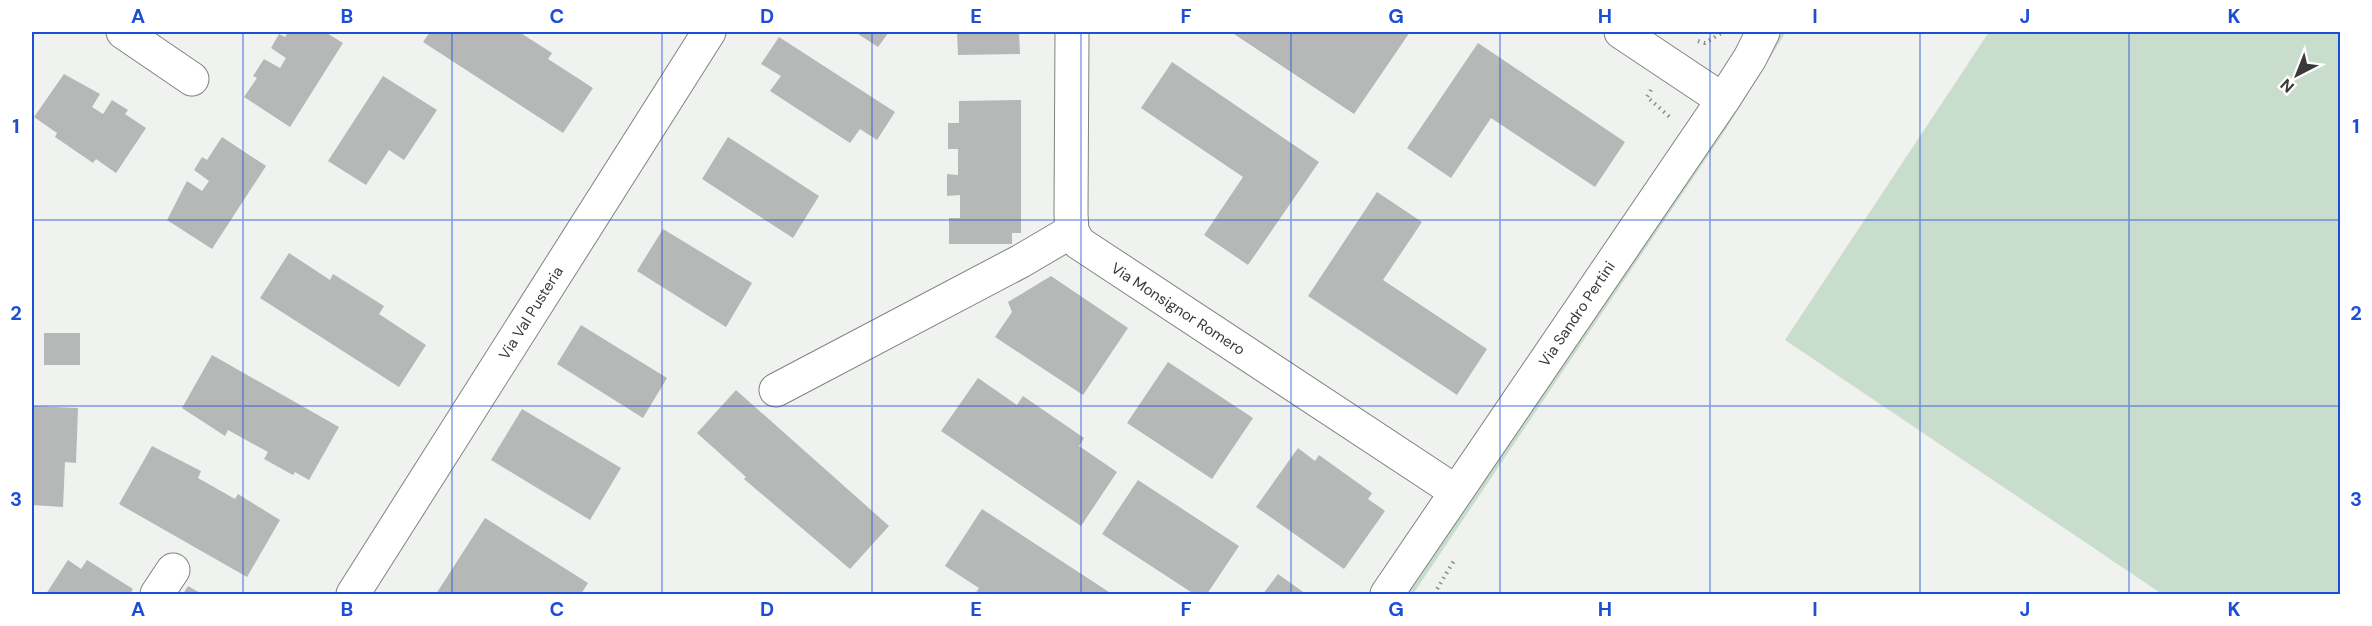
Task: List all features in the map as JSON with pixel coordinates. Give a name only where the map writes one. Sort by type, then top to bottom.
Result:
[{"type":"street","points":[[123,32],[192,79]]},
{"type":"street","name":"Via Val Pusteria","points":[[353,594],[709,32]]},
{"type":"street","points":[[776,390],[1021,261],[1072,231],[1072,32]]},
{"type":"street","points":[[1621,32],[1724,100]]},
{"type":"street","name":"Via Sandro Pertini","points":[[1386,594],[1724,100],[1763,32]]},
{"type":"street","name":"Via Monsignor Romero","points":[[1072,231],[1079,243],[1094,254],[1455,491]]},
{"type":"green space","points":[[1777,32],[1786,32],[1726,129],[1413,594],[1403,594]]},
{"type":"green space","points":[[1989,32],[2340,32],[2340,594],[2162,594],[1785,340]]},
{"type":"building","points":[[288,32],[325,32],[343,43],[290,127],[244,97],[257,78],[253,76],[264,59],[280,68],[286,58],[271,48],[279,34],[285,37]]},
{"type":"building","points":[[430,32],[519,32],[552,53],[548,59],[593,88],[563,133],[423,42]]},
{"type":"building","points":[[855,32],[889,32],[878,47]]},
{"type":"building","points":[[957,32],[1019,32],[1020,54],[958,55]]},
{"type":"building","points":[[1231,32],[1333,33],[1410,32],[1354,114]]},
{"type":"building","points":[[779,37],[895,112],[877,140],[860,129],[850,143],[770,91],[781,76],[761,64]]},
{"type":"building","points":[[1478,43],[1625,142],[1595,187],[1491,118],[1451,178],[1407,148]]},
{"type":"building","points":[[1172,62],[1319,162],[1248,265],[1204,235],[1243,177],[1141,108]]},
{"type":"building","points":[[64,74],[100,94],[92,107],[103,114],[112,100],[128,110],[125,114],[146,128],[116,173],[96,159],[93,163],[55,137],[57,133],[34,117]]},
{"type":"building","points":[[383,76],[437,110],[404,160],[389,150],[366,185],[328,161]]},
{"type":"building","points":[[1021,100],[1021,233],[1012,233],[1012,244],[949,244],[949,218],[960,218],[960,195],[947,196],[947,174],[958,175],[958,149],[948,149],[948,123],[959,123],[959,101]]},
{"type":"building","points":[[222,137],[266,166],[212,249],[167,220],[187,181],[202,191],[209,181],[194,170],[202,157],[207,160]]},
{"type":"building","points":[[728,137],[819,196],[793,238],[702,179]]},
{"type":"building","points":[[1377,192],[1422,222],[1383,280],[1487,349],[1457,395],[1308,296]]},
{"type":"building","points":[[663,229],[752,283],[726,327],[637,271]]},
{"type":"building","points":[[289,253],[330,280],[333,274],[384,306],[379,314],[426,345],[399,387],[260,298]]},
{"type":"building","points":[[1051,276],[1128,328],[1083,395],[995,337],[1012,312],[1008,302]]},
{"type":"building","points":[[581,325],[667,378],[643,418],[557,364]]},
{"type":"building","points":[[44,333],[80,333],[80,365],[44,365]]},
{"type":"building","points":[[212,355],[339,427],[309,480],[295,472],[293,475],[264,459],[268,452],[228,430],[225,436],[182,408]]},
{"type":"building","points":[[1168,362],[1253,418],[1212,479],[1127,423]]},
{"type":"building","points":[[978,378],[1017,405],[1023,396],[1084,438],[1079,446],[1117,472],[1081,526],[941,431]]},
{"type":"building","points":[[736,390],[889,526],[850,569],[744,479],[746,477],[697,433]]},
{"type":"building","points":[[32,406],[78,408],[76,463],[65,462],[63,507],[32,505]]},
{"type":"building","points":[[522,409],[621,468],[590,520],[491,460]]},
{"type":"building","points":[[152,446],[201,471],[198,478],[235,499],[238,494],[280,520],[247,577],[119,504]]},
{"type":"building","points":[[1298,448],[1315,461],[1319,455],[1372,493],[1368,499],[1385,511],[1344,569],[1256,507]]},
{"type":"building","points":[[1138,480],[1239,546],[1207,594],[1194,594],[1102,534]]},
{"type":"building","points":[[982,509],[1112,594],[975,594],[979,588],[945,566]]},
{"type":"building","points":[[485,518],[588,583],[581,594],[436,594]]},
{"type":"building","points":[[68,560],[81,569],[87,560],[133,589],[130,594],[46,594]]},
{"type":"building","points":[[1278,574],[1306,594],[1263,594]]},
{"type":"building","points":[[188,586],[202,594],[183,594]]}]
